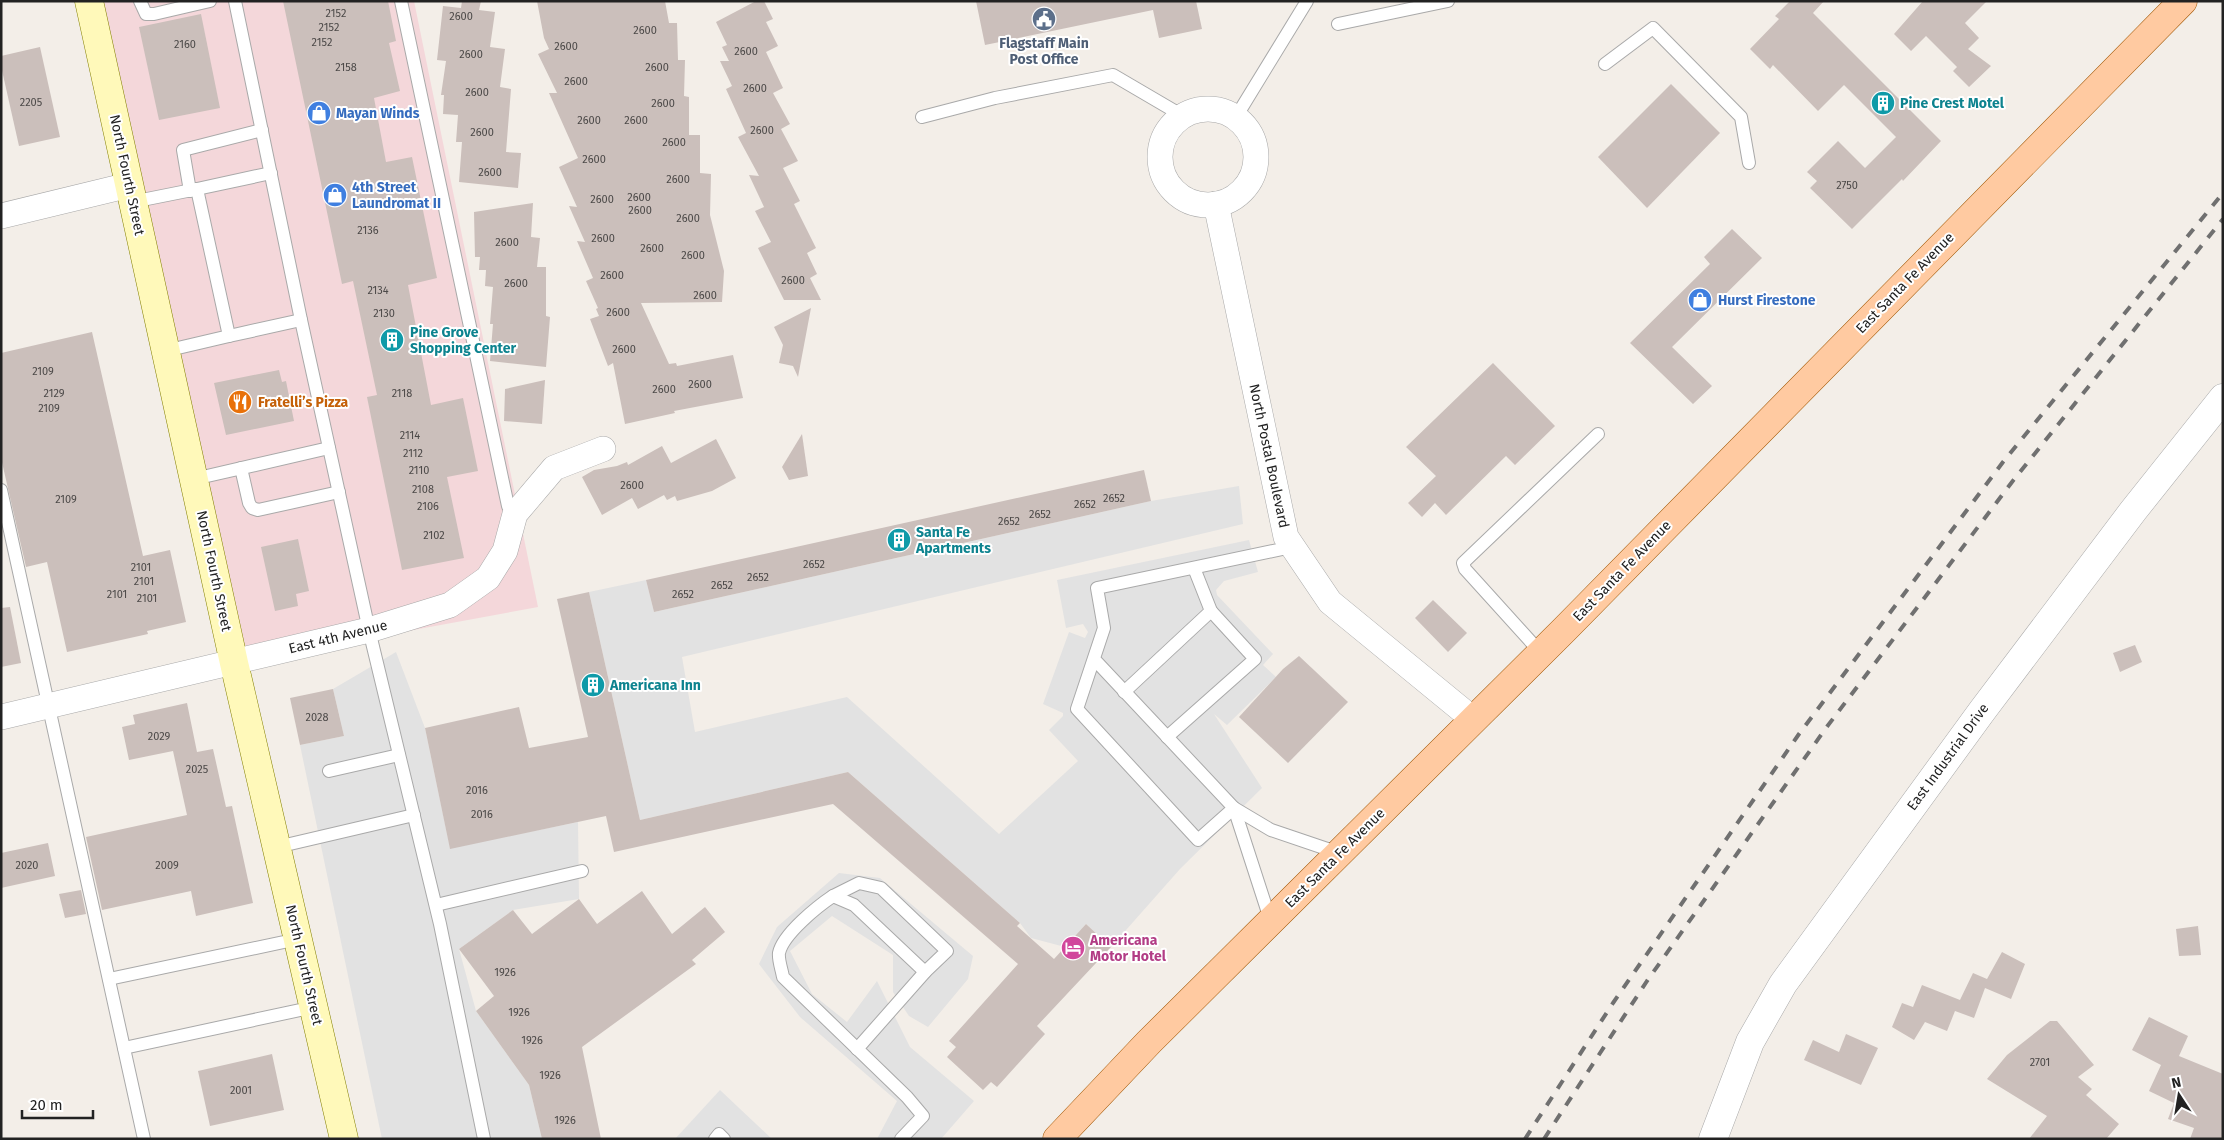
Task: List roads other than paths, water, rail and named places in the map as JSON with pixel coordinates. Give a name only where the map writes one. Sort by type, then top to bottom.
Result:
[{"type":"main road","name":"North Fourth Street","points":[[89,1],[234,663],[314,1007],[339,1138]]},
{"type":"main road","name":"East Santa Fe Avenue","points":[[1057,1139],[1149,1042],[1541,653],[2183,1]]},
{"type":"street","points":[[1195,110],[1223,111],[1236,118],[1247,129],[1254,144],[1256,159],[1252,175],[1244,189],[1231,199],[1216,204],[1199,204],[1184,199],[1171,188],[1163,174],[1160,158],[1162,141],[1170,127],[1183,116],[1195,110]]},
{"type":"street","points":[[1,216],[131,194]]},
{"type":"street","name":"North Postal Boulevard","points":[[1216,204],[1286,537],[1330,602],[1474,720]]},
{"type":"street","name":"East Industrial Drive","points":[[1713,1139],[1750,1042],[1783,984],[1988,703],[2133,511],[2223,398]]},
{"type":"street","name":"East 4th Avenue","points":[[1,717],[369,630],[450,605],[488,578],[505,551],[515,514],[554,468],[603,449]]},
{"type":"lane","points":[[140,1],[146,14],[154,14],[210,1]]},
{"type":"lane","points":[[235,1],[329,448],[369,630],[436,905],[484,1139]]},
{"type":"lane","points":[[401,1],[508,506],[515,514]]},
{"type":"lane","points":[[1236,118],[1307,1]]},
{"type":"lane","points":[[1338,24],[1448,1]]},
{"type":"lane","points":[[1605,64],[1653,28],[1740,117],[1749,163]]},
{"type":"lane","points":[[922,117],[995,98],[1113,75],[1183,116]]},
{"type":"lane","points":[[229,336],[183,150],[262,130]]},
{"type":"lane","points":[[131,194],[194,190],[271,173]]},
{"type":"lane","points":[[165,351],[301,320]]},
{"type":"lane","points":[[1541,653],[1465,569],[1463,563],[1598,434]]},
{"type":"lane","points":[[194,479],[329,448]]},
{"type":"lane","points":[[241,468],[249,503],[252,508],[258,510],[339,492]]},
{"type":"lane","points":[[1,490],[144,1139]]},
{"type":"lane","points":[[1234,808],[1198,840],[1077,709],[1104,628],[1097,588],[1292,547]]},
{"type":"lane","points":[[1167,738],[1255,659],[1211,611],[1194,568]]},
{"type":"lane","points":[[1124,692],[1211,611]]},
{"type":"lane","points":[[1094,659],[1234,808],[1271,830],[1341,853]]},
{"type":"lane","points":[[329,771],[400,755]]},
{"type":"lane","points":[[1234,808],[1271,922]]},
{"type":"lane","points":[[277,847],[414,815]]},
{"type":"lane","points":[[436,905],[582,871]]},
{"type":"lane","points":[[857,1049],[925,972],[947,951],[881,888],[860,883],[833,896],[814,909],[790,934],[779,953],[784,977],[857,1049],[907,1097],[923,1116],[901,1139]]},
{"type":"lane","points":[[833,896],[854,905],[925,972]]},
{"type":"lane","points":[[109,979],[298,939]]},
{"type":"lane","points":[[124,1048],[314,1007]]},
{"type":"lane","points":[[715,1139],[719,1134],[724,1139]]},
{"type":"railway","points":[[1525,1139],[1613,1003],[1799,734],[2003,462],[2223,193]]},
{"type":"railway","points":[[1544,1139],[1647,981],[1826,728],[2012,482],[2223,219]]},
{"type":"place","name":"Flagstaff Main Post Office","points":[[1044,19]]},
{"type":"place","name":"Pine Crest Motel","points":[[1883,103]]},
{"type":"place","name":"Mayan Winds","points":[[319,113]]},
{"type":"place","name":"4th Street Laundromat II","points":[[335,195]]},
{"type":"place","name":"Hurst Firestone","points":[[1700,300]]},
{"type":"place","name":"Pine Grove Shopping Center","points":[[392,340]]},
{"type":"place","name":"Fratelli’s Pizza","points":[[240,402]]},
{"type":"place","name":"Santa Fe Apartments","points":[[899,540]]},
{"type":"place","name":"Americana Inn","points":[[593,685]]},
{"type":"place","name":"Americana Motor Hotel","points":[[1073,948]]}]
